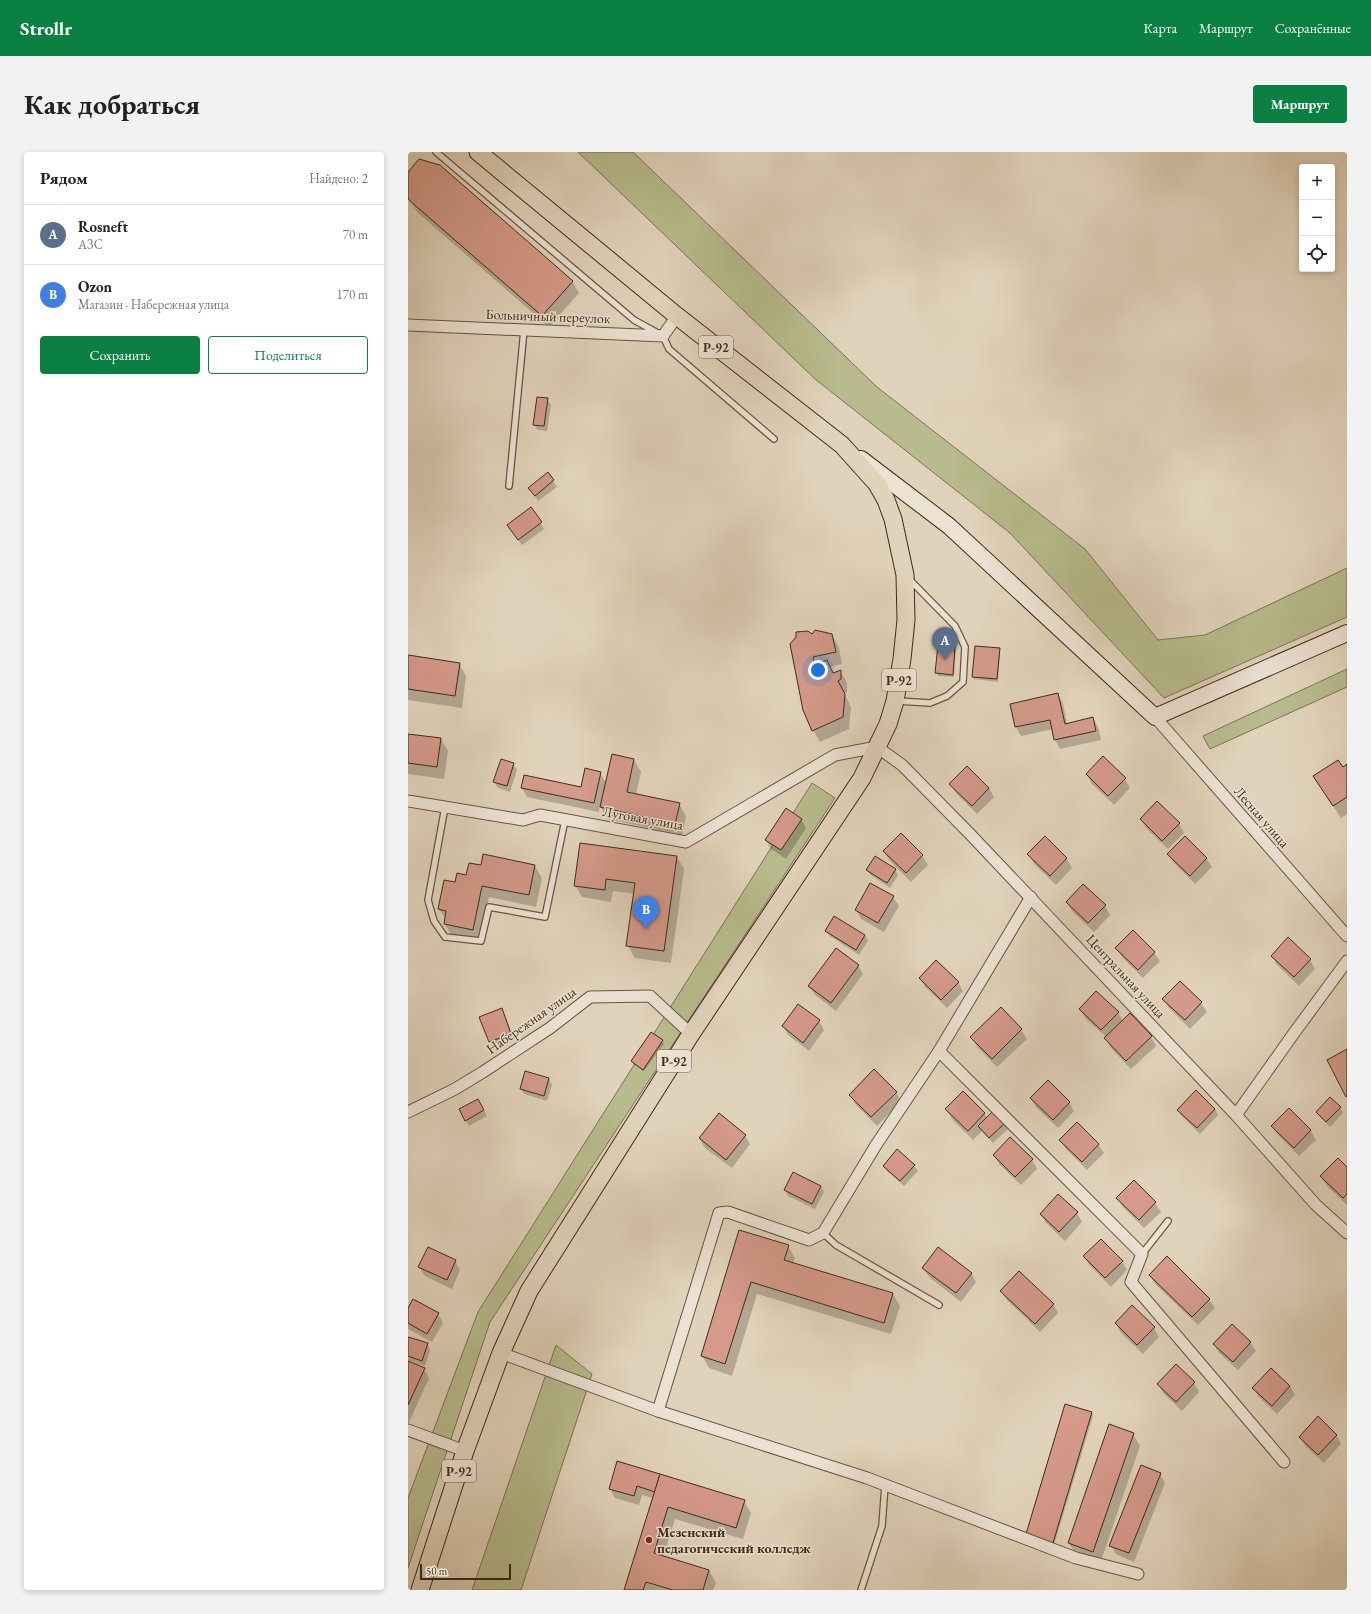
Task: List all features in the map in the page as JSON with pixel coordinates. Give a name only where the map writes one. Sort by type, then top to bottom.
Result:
[{"type":"main road","name":"Р-92","points":[[420,1590],[465,1451],[501,1352],[529,1291],[691,1034],[862,778],[888,724],[895,701],[902,659],[906,620],[905,575],[893,519],[886,500],[877,484],[842,445],[677,316],[478,152]]},
{"type":"street","points":[[663,336],[677,316]]},
{"type":"street","name":"Больничный переулок","points":[[408,325],[663,336]]},
{"type":"street","points":[[842,445],[949,526],[1155,717],[1347,634]]},
{"type":"street","name":"Лесная улица","points":[[1155,717],[1347,936]]},
{"type":"street","name":"Луговая улица","points":[[408,801],[523,820],[540,815],[686,842],[835,755],[877,747]]},
{"type":"street","name":"Центральная улица","points":[[877,747],[902,765],[1031,898],[1236,1115],[1316,1205],[1347,1233]]},
{"type":"street","points":[[658,1411],[719,1213],[728,1212],[809,1240],[823,1233],[876,1145],[940,1051],[1031,898]]},
{"type":"street","points":[[1236,1115],[1347,961]]},
{"type":"street","name":"Набережная улица","points":[[408,1112],[455,1089],[483,1072],[550,1028],[590,997],[650,996],[691,1034]]},
{"type":"street","points":[[940,1051],[1142,1254],[1131,1282],[1284,1462]]},
{"type":"street","points":[[501,1352],[658,1411],[885,1485],[1076,1558],[1138,1574]]},
{"type":"street","points":[[408,1430],[465,1451]]},
{"type":"lane","points":[[436,152],[634,320],[663,336],[669,349],[774,439]]},
{"type":"lane","points":[[509,486],[524,330]]},
{"type":"lane","points":[[895,701],[930,703],[947,696],[964,682],[965,647],[955,626],[905,575]]},
{"type":"lane","points":[[446,807],[428,900],[434,921],[445,937],[481,941],[489,907],[545,917],[565,820]]},
{"type":"lane","points":[[1142,1254],[1168,1221]]},
{"type":"lane","points":[[823,1233],[836,1245],[939,1305]]},
{"type":"lane","points":[[861,1590],[882,1526],[885,1485]]},
{"type":"green space","points":[[578,152],[633,152],[877,387],[1085,549],[1158,640],[1205,635],[1347,568],[1347,617],[1164,698],[1010,533],[815,379]]},
{"type":"green space","points":[[1347,669],[1347,687],[1210,749],[1203,736]]},
{"type":"green space","points":[[812,783],[835,798],[490,1322],[408,1568],[408,1498],[478,1312]]},
{"type":"green space","points":[[556,1345],[592,1374],[521,1590],[472,1590]]},
{"type":"building","points":[[419,159],[440,165],[573,281],[542,316],[409,200],[408,172]]},
{"type":"building","points":[[537,397],[548,398],[544,426],[533,425]]},
{"type":"building","points":[[548,472],[554,480],[535,496],[528,488]]},
{"type":"building","points":[[531,507],[542,522],[518,540],[507,525]]},
{"type":"building","points":[[815,630],[832,634],[836,652],[813,657],[815,665],[827,660],[833,673],[841,670],[841,679],[838,681],[845,694],[843,717],[812,731],[803,710],[790,644],[796,637],[796,632],[808,631],[812,634]]},
{"type":"building","points":[[938,645],[955,646],[953,675],[935,673]]},
{"type":"building","points":[[975,646],[1000,648],[997,679],[972,677]]},
{"type":"building","points":[[408,655],[460,663],[455,696],[408,689]]},
{"type":"building","points":[[1058,693],[1065,724],[1093,717],[1096,731],[1054,740],[1050,720],[1015,727],[1010,704]]},
{"type":"building","points":[[408,734],[441,738],[437,767],[408,763]]},
{"type":"building","points":[[612,754],[634,759],[627,792],[680,803],[675,824],[600,807]]},
{"type":"building","points":[[1103,756],[1126,778],[1108,796],[1086,774]]},
{"type":"building","points":[[501,759],[514,763],[507,786],[493,782]]},
{"type":"building","points":[[1338,760],[1343,767],[1347,764],[1347,797],[1333,806],[1313,776]]},
{"type":"building","points":[[967,766],[989,788],[972,806],[949,784]]},
{"type":"building","points":[[585,768],[601,772],[594,803],[521,788],[524,775],[581,787]]},
{"type":"building","points":[[1157,801],[1180,823],[1162,841],[1140,819]]},
{"type":"building","points":[[786,808],[802,819],[781,850],[765,840]]},
{"type":"building","points":[[901,833],[923,855],[906,873],[883,851]]},
{"type":"building","points":[[1045,836],[1067,858],[1050,876],[1027,854]]},
{"type":"building","points":[[1185,836],[1207,858],[1190,876],[1167,854]]},
{"type":"building","points":[[580,843],[677,856],[664,951],[626,946],[635,883],[606,879],[605,890],[574,886]]},
{"type":"building","points":[[483,854],[535,865],[529,895],[482,886],[473,930],[444,924],[446,911],[438,909],[444,880],[455,882],[457,873],[466,875],[469,863],[481,865]]},
{"type":"building","points":[[875,856],[896,869],[887,883],[866,870]]},
{"type":"building","points":[[870,883],[894,896],[878,923],[855,910]]},
{"type":"building","points":[[1083,884],[1106,905],[1088,923],[1066,902]]},
{"type":"building","points":[[834,916],[865,935],[856,950],[825,931]]},
{"type":"building","points":[[1133,930],[1155,952],[1138,970],[1115,948]]},
{"type":"building","points":[[1288,937],[1311,959],[1294,977],[1271,956]]},
{"type":"building","points":[[836,948],[859,965],[831,1003],[808,986]]},
{"type":"building","points":[[936,960],[959,982],[941,1000],[919,978]]},
{"type":"building","points":[[1180,981],[1202,1002],[1185,1020],[1162,999]]},
{"type":"building","points":[[1096,991],[1119,1012],[1101,1030],[1079,1009]]},
{"type":"building","points":[[798,1004],[820,1020],[803,1043],[782,1026]]},
{"type":"building","points":[[1001,1007],[1022,1029],[992,1059],[970,1037]]},
{"type":"building","points":[[502,1008],[511,1034],[489,1042],[479,1017]]},
{"type":"building","points":[[1130,1013],[1152,1036],[1126,1061],[1104,1038]]},
{"type":"building","points":[[651,1032],[663,1040],[643,1070],[631,1061]]},
{"type":"building","points":[[1347,1049],[1347,1096],[1346,1097],[1327,1060]]},
{"type":"building","points":[[874,1069],[897,1092],[871,1117],[849,1095]]},
{"type":"building","points":[[525,1071],[549,1078],[544,1096],[520,1089]]},
{"type":"building","points":[[1048,1080],[1070,1102],[1053,1120],[1030,1098]]},
{"type":"building","points":[[1196,1090],[1215,1109],[1197,1128],[1177,1110]]},
{"type":"building","points":[[963,1091],[985,1113],[968,1131],[945,1109]]},
{"type":"building","points":[[1330,1097],[1341,1107],[1326,1122],[1316,1112]]},
{"type":"building","points":[[478,1099],[484,1110],[465,1121],[459,1109]]},
{"type":"building","points":[[1289,1108],[1311,1130],[1294,1148],[1271,1126]]},
{"type":"building","points":[[995,1109],[1006,1122],[989,1138],[978,1126]]},
{"type":"building","points":[[719,1113],[746,1135],[726,1160],[699,1138]]},
{"type":"building","points":[[1077,1122],[1099,1144],[1082,1162],[1059,1140]]},
{"type":"building","points":[[1010,1137],[1033,1159],[1015,1177],[993,1155]]},
{"type":"building","points":[[897,1149],[915,1165],[900,1181],[883,1166]]},
{"type":"building","points":[[1338,1158],[1347,1167],[1347,1194],[1343,1198],[1320,1176]]},
{"type":"building","points":[[793,1172],[821,1186],[812,1204],[784,1190]]},
{"type":"building","points":[[1134,1180],[1156,1202],[1139,1220],[1116,1198]]},
{"type":"building","points":[[1058,1194],[1078,1212],[1059,1232],[1040,1214]]},
{"type":"building","points":[[739,1230],[789,1245],[784,1260],[893,1293],[884,1323],[751,1282],[725,1364],[701,1356]]},
{"type":"building","points":[[1101,1239],[1123,1261],[1105,1278],[1083,1256]]},
{"type":"building","points":[[428,1247],[456,1260],[447,1280],[418,1267]]},
{"type":"building","points":[[938,1247],[972,1273],[956,1293],[922,1268]]},
{"type":"building","points":[[1167,1256],[1210,1299],[1192,1317],[1149,1275]]},
{"type":"building","points":[[1019,1271],[1054,1304],[1035,1324],[1000,1291]]},
{"type":"building","points":[[413,1299],[439,1313],[427,1334],[408,1323],[408,1308]]},
{"type":"building","points":[[1132,1305],[1155,1327],[1137,1345],[1115,1323]]},
{"type":"building","points":[[1232,1324],[1251,1342],[1233,1362],[1213,1344]]},
{"type":"building","points":[[408,1337],[428,1343],[422,1361],[408,1356]]},
{"type":"building","points":[[408,1361],[425,1368],[408,1405]]},
{"type":"building","points":[[1176,1364],[1195,1382],[1176,1402],[1157,1384]]},
{"type":"building","points":[[1271,1368],[1290,1386],[1272,1406],[1252,1388]]},
{"type":"building","points":[[1065,1404],[1092,1412],[1053,1543],[1026,1534]]},
{"type":"building","points":[[1318,1416],[1337,1435],[1318,1455],[1299,1437]]},
{"type":"building","points":[[1109,1424],[1134,1433],[1093,1552],[1068,1543]]},
{"type":"building","points":[[617,1461],[660,1474],[655,1492],[637,1486],[634,1496],[609,1489]]},
{"type":"building","points":[[1141,1465],[1161,1473],[1129,1553],[1109,1546]]},
{"type":"building","name":"Мезенский педагогический колледж","points":[[660,1474],[745,1500],[736,1528],[668,1507],[654,1553],[709,1570],[703,1590],[673,1590],[646,1582],[643,1590],[624,1590]]},
{"type":"place","name":"Rosneft","points":[[945,660]]},
{"type":"place","name":"Ozon","points":[[646,929]]},
{"type":"place","name":"Мезенский педагогический колледж","points":[[649,1540]]}]
